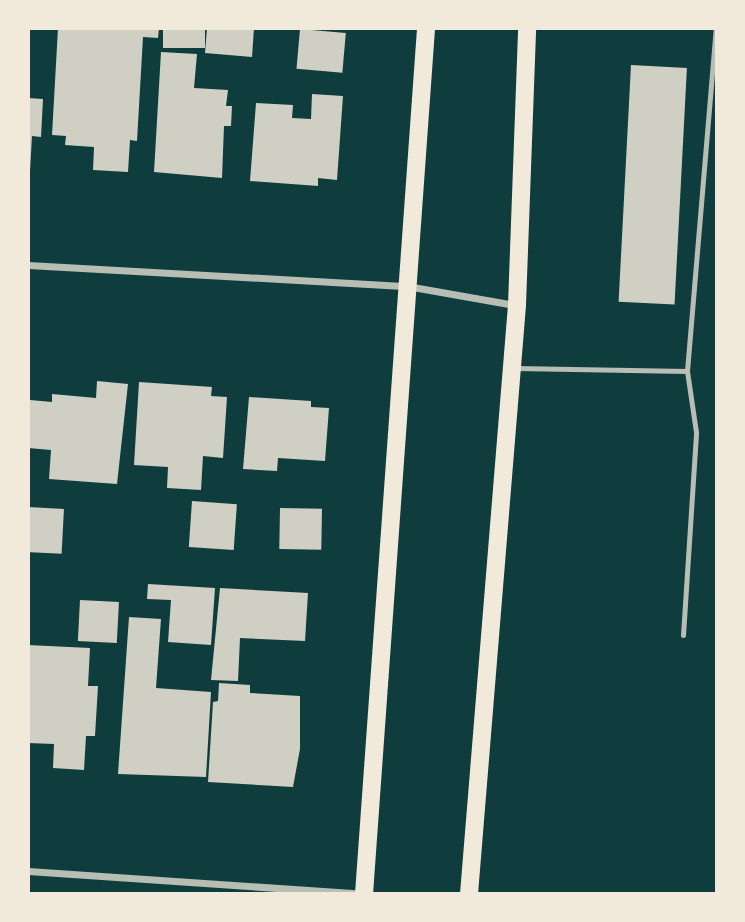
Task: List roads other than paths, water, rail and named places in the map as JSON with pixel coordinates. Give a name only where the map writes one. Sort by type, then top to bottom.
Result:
[{"type":"main road","points":[[365,894],[426,28]]},
{"type":"main road","points":[[469,894],[517,305],[527,28]]},
{"type":"street","points":[[28,265],[407,286],[517,305]]},
{"type":"street","points":[[28,871],[365,894]]},
{"type":"lane","points":[[683,635],[696,432],[687,371],[716,28]]},
{"type":"lane","points":[[512,368],[687,371]]}]
